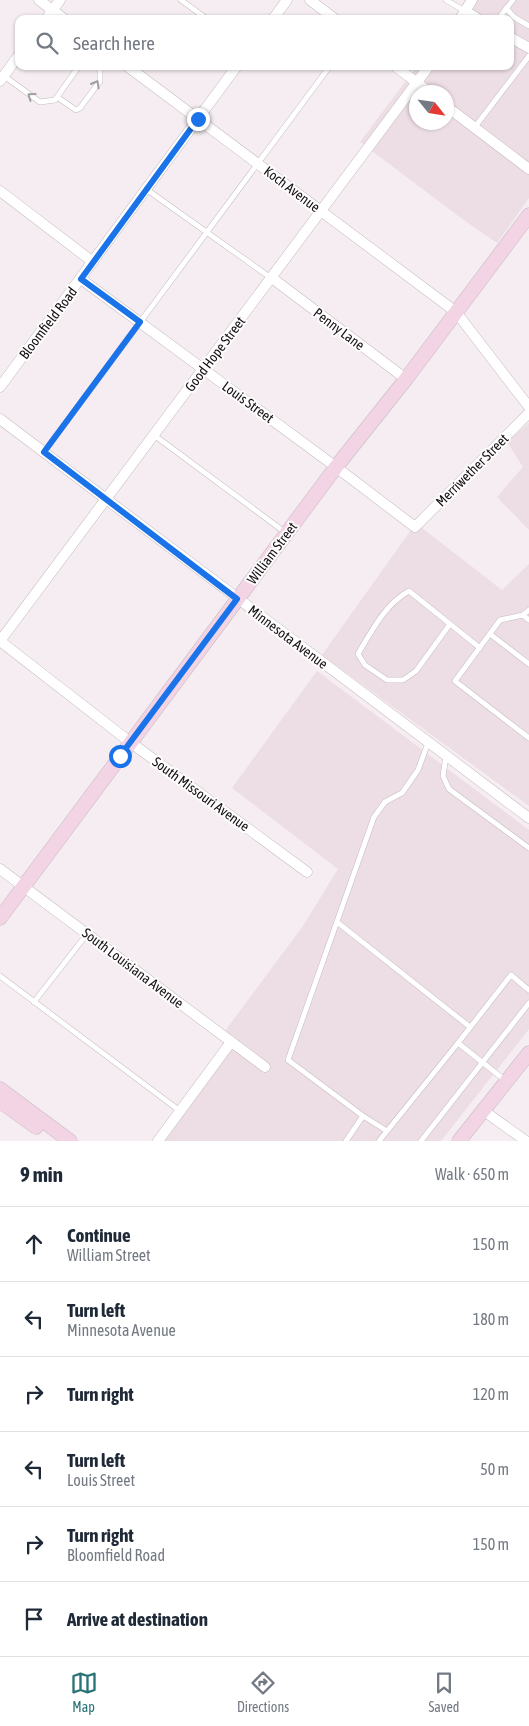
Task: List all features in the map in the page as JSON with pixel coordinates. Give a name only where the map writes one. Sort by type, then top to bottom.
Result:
[{"type":"main road","name":"William Street","points":[[0,918],[286,533],[528,219]]},
{"type":"main road","points":[[459,1141],[529,1053]]},
{"type":"main road","points":[[0,1089],[70,1141]]},
{"type":"main road","points":[[0,1101],[54,1141]]},
{"type":"street","points":[[38,0],[49,14],[60,0]]},
{"type":"street","points":[[276,15],[287,0]]},
{"type":"street","points":[[310,0],[330,15]]},
{"type":"street","points":[[462,15],[472,0]]},
{"type":"street","points":[[514,39],[529,48]]},
{"type":"street","points":[[2,78],[15,61]]},
{"type":"street","name":"Koch Avenue","points":[[132,70],[456,312],[528,415]]},
{"type":"street","name":"Bloomfield Road","points":[[0,386],[234,70]]},
{"type":"street","points":[[400,70],[419,85]]},
{"type":"street","name":"Good Hope Street","points":[[0,641],[426,70]]},
{"type":"street","points":[[454,112],[529,169]]},
{"type":"street","points":[[0,192],[93,262]]},
{"type":"street","name":"Penny Lane","points":[[272,278],[406,379]]},
{"type":"street","name":"Louis Street","points":[[81,279],[415,527]]},
{"type":"street","name":"Merriwether Street","points":[[415,527],[528,415]]},
{"type":"street","name":"Minnesota Avenue","points":[[0,419],[529,818]]},
{"type":"street","name":"South Missouri Avenue","points":[[0,641],[130,742],[308,872]]},
{"type":"street","name":"South Louisiana Avenue","points":[[0,869],[265,1067]]},
{"type":"street","points":[[158,1141],[232,1042]]},
{"type":"street","points":[[484,1110],[526,1141]]},
{"type":"lane","points":[[181,0],[202,15]]},
{"type":"lane","points":[[446,0],[462,15]]},
{"type":"lane","points":[[501,15],[513,0]]},
{"type":"lane","points":[[506,8],[512,15]]},
{"type":"lane","points":[[514,17],[529,26]]},
{"type":"lane","points":[[475,127],[529,56]]},
{"type":"lane","points":[[2,78],[40,102],[55,100],[77,70]]},
{"type":"lane","points":[[57,97],[76,110],[80,108],[100,81],[100,70]]},
{"type":"lane","points":[[44,452],[327,70]]},
{"type":"lane","points":[[146,189],[272,278]]},
{"type":"lane","points":[[154,435],[286,533]]},
{"type":"lane","points":[[450,624],[416,671],[403,680],[387,680],[365,665],[358,654],[380,619],[398,597],[408,591],[450,624],[480,648]]},
{"type":"lane","points":[[529,610],[523,615],[500,620],[455,681],[529,738]]},
{"type":"lane","points":[[523,615],[529,620]]},
{"type":"lane","points":[[490,634],[529,664]]},
{"type":"lane","points":[[387,1132],[288,1060],[374,817],[385,802],[402,793],[418,770],[429,742]]},
{"type":"lane","points":[[446,755],[443,776],[449,789],[529,848]]},
{"type":"lane","points":[[337,922],[470,1027]]},
{"type":"lane","points":[[34,1002],[86,934]]},
{"type":"lane","points":[[379,1141],[511,975],[529,990]]},
{"type":"lane","points":[[0,976],[180,1111]]},
{"type":"lane","points":[[421,1141],[529,1003]]},
{"type":"lane","points":[[458,1043],[507,1081]]},
{"type":"lane","points":[[346,1141],[363,1116]]},
{"type":"shaded area","points":[[465,0],[529,0],[529,198],[497,243],[360,142],[414,70],[514,70],[514,15],[456,15]]},
{"type":"shaded area","points":[[529,423],[529,530],[497,497],[523,467],[507,442]]},
{"type":"shaded area","points":[[422,528],[502,590],[529,564],[529,806],[322,655],[411,530]]},
{"type":"shaded area","points":[[317,671],[529,830],[529,1029],[441,1141],[165,1141],[237,1039],[225,1031],[303,926],[338,869],[232,788]]},
{"type":"route","points":[[120,756],[237,599],[44,452],[140,322],[81,279],[198,119]]}]
